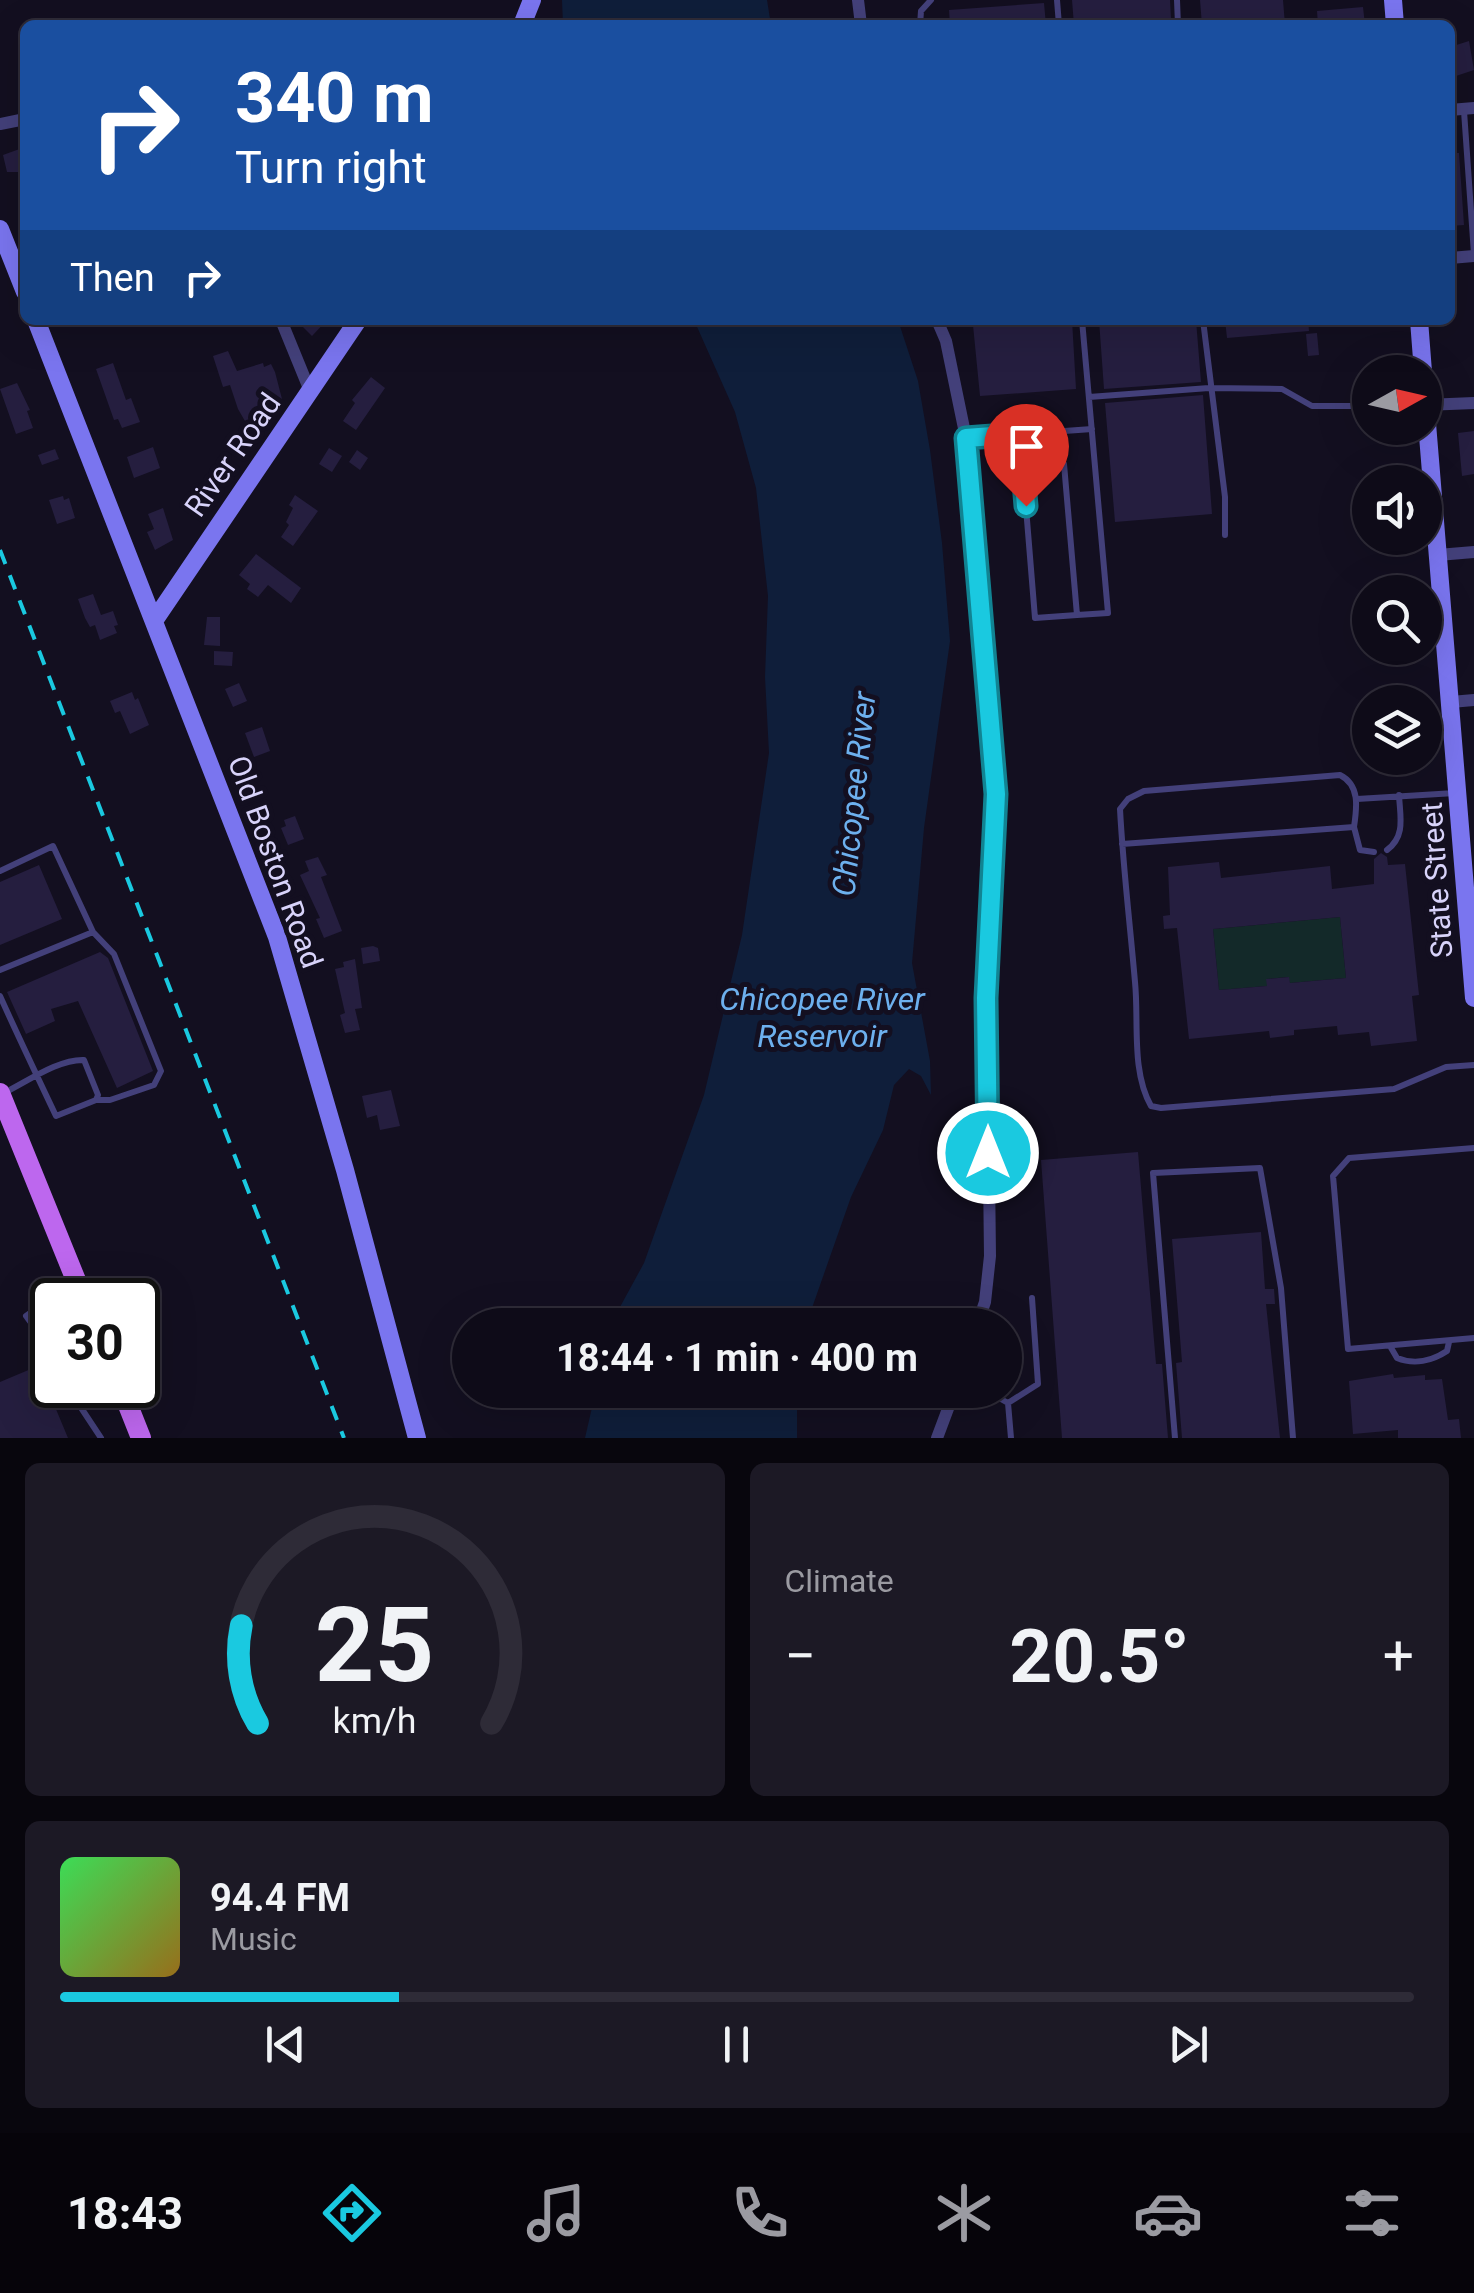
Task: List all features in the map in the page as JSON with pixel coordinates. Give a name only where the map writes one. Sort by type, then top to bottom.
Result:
[{"type":"main road","points":[[0,1094],[75,1278]]},
{"type":"main road","points":[[128,1408],[139,1437]]},
{"type":"street","points":[[0,229],[20,279]]},
{"type":"street","name":"Old Boston Road","points":[[38,325],[286,966],[417,1438]]},
{"type":"street","points":[[283,325],[310,391]]},
{"type":"street","name":"River Road","points":[[154,621],[355,325]]},
{"type":"street","points":[[940,325],[966,438],[996,794],[986,998],[990,1256],[984,1308]]},
{"type":"street","points":[[1419,325],[1422,355]]},
{"type":"street","points":[[1442,403],[1474,403]]},
{"type":"street","points":[[1442,554],[1474,552]]},
{"type":"street","name":"State Street","points":[[1438,555],[1458,793],[1468,850],[1474,998]]},
{"type":"street","points":[[1451,702],[1474,700]]},
{"type":"street","points":[[938,1438],[949,1408]]},
{"type":"lane","points":[[1462,109],[1474,255]]},
{"type":"lane","points":[[1020,434],[1036,618],[1108,613],[1082,325]]},
{"type":"lane","points":[[1204,325],[1224,497],[1224,535]]},
{"type":"lane","points":[[1089,397],[1210,388],[1282,388],[1312,406],[1352,406]]},
{"type":"lane","points":[[966,438],[1092,428]]},
{"type":"lane","points":[[1024,468],[1064,464],[1076,615]]},
{"type":"lane","points":[[1374,852],[1360,850],[1354,827],[1357,799],[1352,784],[1340,774],[1144,790],[1128,799],[1120,809],[1122,844],[1141,1077],[1152,1106],[1394,1089],[1446,1067],[1474,1065]]},
{"type":"lane","points":[[1357,799],[1458,793]]},
{"type":"lane","points":[[1387,850],[1396,844],[1401,830],[1399,795]]},
{"type":"lane","points":[[1122,844],[1354,827]]},
{"type":"lane","points":[[0,871],[52,846],[93,932],[114,954],[161,1071],[154,1085],[110,1100],[96,1100],[56,1116],[0,996]]},
{"type":"lane","points":[[0,970],[93,932]]},
{"type":"lane","points":[[0,1094],[75,1060],[84,1060],[98,1095],[96,1100]]},
{"type":"lane","points":[[1474,1148],[1349,1158],[1333,1176],[1348,1349],[1474,1338]]},
{"type":"lane","points":[[1176,1438],[1153,1173],[1260,1168],[1280,1288],[1294,1438]]},
{"type":"lane","points":[[1022,1394],[1038,1384],[1032,1298]]},
{"type":"lane","points":[[26,1316],[30,1314]]},
{"type":"lane","points":[[26,1316],[30,1315]]},
{"type":"lane","points":[[26,1316],[30,1321]]},
{"type":"lane","points":[[1390,1346],[1397,1358],[1416,1362],[1447,1352],[1449,1342]]},
{"type":"lane","points":[[83,1408],[101,1438]]},
{"type":"lane","points":[[1008,1408],[1011,1438]]},
{"type":"green space","points":[[1340,917],[1346,978],[1290,983],[1288,977],[1267,979],[1267,986],[1219,990],[1213,929]]},
{"type":"water","points":[[562,0],[767,0],[770,20],[563,20]]},
{"type":"water","name":"Chicopee River Reservoir","points":[[696,325],[900,325],[918,381],[930,450],[950,641],[924,828],[912,963],[930,1061],[931,1095],[921,1076],[909,1069],[894,1085],[883,1130],[851,1197],[812,1308],[620,1308],[644,1263],[704,1095],[742,935],[769,753],[765,677],[768,596],[756,488],[735,412]]},
{"type":"water","points":[[592,1408],[797,1408],[797,1438],[585,1438]]},
{"type":"building","points":[[1072,0],[1170,0],[1171,19],[1074,20]]},
{"type":"building","points":[[1200,0],[1283,0],[1285,20],[1202,20]]},
{"type":"building","points":[[1044,3],[1046,20],[950,20],[949,10]]},
{"type":"building","points":[[1363,7],[1364,20],[1318,20],[1317,11]]},
{"type":"building","points":[[1469,41],[1474,70],[1455,76],[1455,45]]},
{"type":"building","points":[[20,149],[20,180],[18,172],[7,172],[3,155]]},
{"type":"building","points":[[1455,153],[1459,153],[1464,225],[1455,226]]},
{"type":"building","points":[[305,325],[322,325],[312,336]]},
{"type":"building","points":[[973,325],[1072,325],[1076,389],[980,396]]},
{"type":"building","points":[[1099,325],[1196,325],[1201,382],[1104,389]]},
{"type":"building","points":[[1226,325],[1308,325],[1309,331],[1227,338]]},
{"type":"building","points":[[1317,333],[1319,355],[1308,356],[1306,334]]},
{"type":"building","points":[[228,351],[237,371],[263,363],[264,367],[271,364],[275,372],[282,399],[257,406],[261,423],[249,428],[230,385],[223,387],[213,356]]},
{"type":"building","points":[[113,363],[126,400],[131,398],[140,422],[122,428],[118,419],[114,420],[96,369]]},
{"type":"building","points":[[371,377],[385,388],[356,430],[343,421],[355,403],[352,400]]},
{"type":"building","points":[[17,383],[30,410],[27,411],[33,428],[16,434],[0,389]]},
{"type":"building","points":[[1203,395],[1212,514],[1115,522],[1105,403]]},
{"type":"building","points":[[1474,431],[1474,474],[1462,476],[1458,433]]},
{"type":"building","points":[[153,447],[160,468],[134,478],[127,457]]},
{"type":"building","points":[[329,448],[342,456],[332,472],[319,464]]},
{"type":"building","points":[[55,449],[59,459],[42,465],[38,455]]},
{"type":"building","points":[[357,450],[368,458],[360,470],[349,462]]},
{"type":"building","points":[[295,495],[318,511],[293,546],[281,537],[289,525],[286,522],[293,508],[289,505]]},
{"type":"building","points":[[63,496],[64,500],[69,498],[75,518],[57,524],[49,500]]},
{"type":"building","points":[[163,508],[173,540],[155,550],[147,532],[154,529],[148,514]]},
{"type":"building","points":[[256,554],[301,588],[291,603],[268,585],[258,597],[247,589],[250,584],[239,575]]},
{"type":"building","points":[[93,594],[101,615],[113,611],[118,625],[114,626],[117,633],[100,640],[78,599]]},
{"type":"building","points":[[207,617],[220,617],[220,646],[204,645]]},
{"type":"building","points":[[214,651],[233,652],[232,666],[214,665]]},
{"type":"building","points":[[239,683],[247,701],[233,707],[225,689]]},
{"type":"building","points":[[132,692],[149,725],[130,734],[120,711],[115,713],[110,701]]},
{"type":"building","points":[[262,727],[270,751],[254,757],[245,733]]},
{"type":"building","points":[[295,816],[304,839],[288,845],[281,828],[286,826],[284,820]]},
{"type":"building","points":[[1381,853],[1387,857],[1388,865],[1405,864],[1419,995],[1412,996],[1417,1041],[1371,1046],[1369,1032],[1338,1035],[1337,1026],[1294,1030],[1294,1035],[1270,1038],[1269,1031],[1189,1039],[1177,928],[1164,929],[1163,916],[1170,915],[1168,867],[1219,862],[1221,878],[1330,866],[1332,889],[1374,884],[1374,859]],"holes":[[[1340,917],[1346,978],[1290,983],[1289,977],[1266,979],[1267,986],[1219,990],[1213,929]]]},
{"type":"building","points":[[318,857],[327,875],[321,877],[342,931],[324,938],[316,919],[320,918],[300,875],[309,871],[305,861]]},
{"type":"building","points":[[39,865],[62,919],[0,945],[0,882]]},
{"type":"building","points":[[361,948],[378,948],[380,961],[363,964]]},
{"type":"building","points":[[100,952],[108,958],[153,1071],[117,1088],[78,1001],[51,1009],[55,1021],[26,1034],[7,992]]},
{"type":"building","points":[[355,959],[362,1008],[355,1009],[360,1030],[345,1033],[340,1015],[345,1013],[335,969]]},
{"type":"building","points":[[391,1090],[400,1126],[380,1130],[377,1115],[367,1118],[362,1096]]},
{"type":"building","points":[[1138,1152],[1156,1364],[1162,1364],[1168,1438],[1062,1438],[1041,1160]]},
{"type":"building","points":[[1261,1232],[1265,1289],[1274,1289],[1275,1304],[1266,1304],[1280,1438],[1182,1438],[1176,1363],[1182,1362],[1172,1239]]},
{"type":"building","points":[[30,1369],[30,1408],[56,1408],[68,1438],[0,1438],[0,1382]]},
{"type":"building","points":[[1393,1374],[1394,1378],[1425,1375],[1425,1380],[1442,1379],[1448,1420],[1459,1419],[1461,1438],[1398,1438],[1398,1430],[1353,1434],[1349,1381]]},
{"type":"railway","points":[[0,550],[344,1438]]},
{"type":"route","points":[[988,1153],[986,998],[996,794],[966,438],[1020,434],[1026,506]]},
{"type":"water label","name":"Chicopee River","points":[[854,794]]}]
